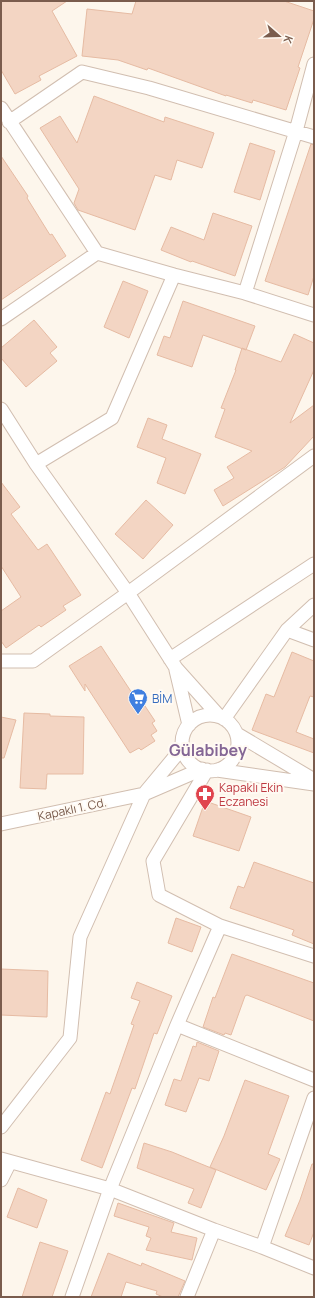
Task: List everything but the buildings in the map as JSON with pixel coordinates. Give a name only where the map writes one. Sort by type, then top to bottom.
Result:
[{"type":"street","points":[[245,293],[296,131],[314,64]]},
{"type":"street","points":[[9,122],[82,72],[149,88],[314,137]]},
{"type":"street","points":[[1,108],[97,253],[245,293],[314,315]]},
{"type":"street","points":[[1,319],[97,253]]},
{"type":"street","points":[[36,464],[112,418],[174,275]]},
{"type":"street","points":[[1,409],[36,464],[128,594],[173,664],[222,717],[233,726],[237,734],[238,745],[235,756],[227,765],[208,769],[153,861],[159,895],[220,926],[314,956]]},
{"type":"street","points":[[1,661],[32,661],[128,594],[314,456]]},
{"type":"street","points":[[173,664],[314,564]]},
{"type":"street","points":[[222,717],[287,630],[314,605]]},
{"type":"street","points":[[287,630],[314,640]]},
{"type":"street","points":[[173,664],[188,725]]},
{"type":"street","points":[[222,717],[208,715],[203,716],[197,718],[188,725],[183,736],[183,747],[187,758],[195,766],[314,784]]},
{"type":"street","points":[[237,734],[314,780]]},
{"type":"street","points":[[1,1127],[70,1038],[80,937],[144,794],[183,747]]},
{"type":"street","name":"Kapaklı 1. Cd.","points":[[1,824],[144,794],[208,769]]},
{"type":"street","points":[[72,1297],[110,1189],[177,1025],[220,926]]},
{"type":"street","points":[[177,1025],[314,1080]]},
{"type":"street","points":[[262,1247],[314,1098]]},
{"type":"street","points":[[1,1180],[5,1160],[110,1189],[314,1268]]},
{"type":"street","points":[[187,1297],[214,1230]]},
{"type":"place","name":"BİM","points":[[138,715]]},
{"type":"place","name":"Kapaklı Ekin Eczanesi","points":[[205,811]]},
{"type":"district","name":"Gülabibey","points":[[208,750]]}]
